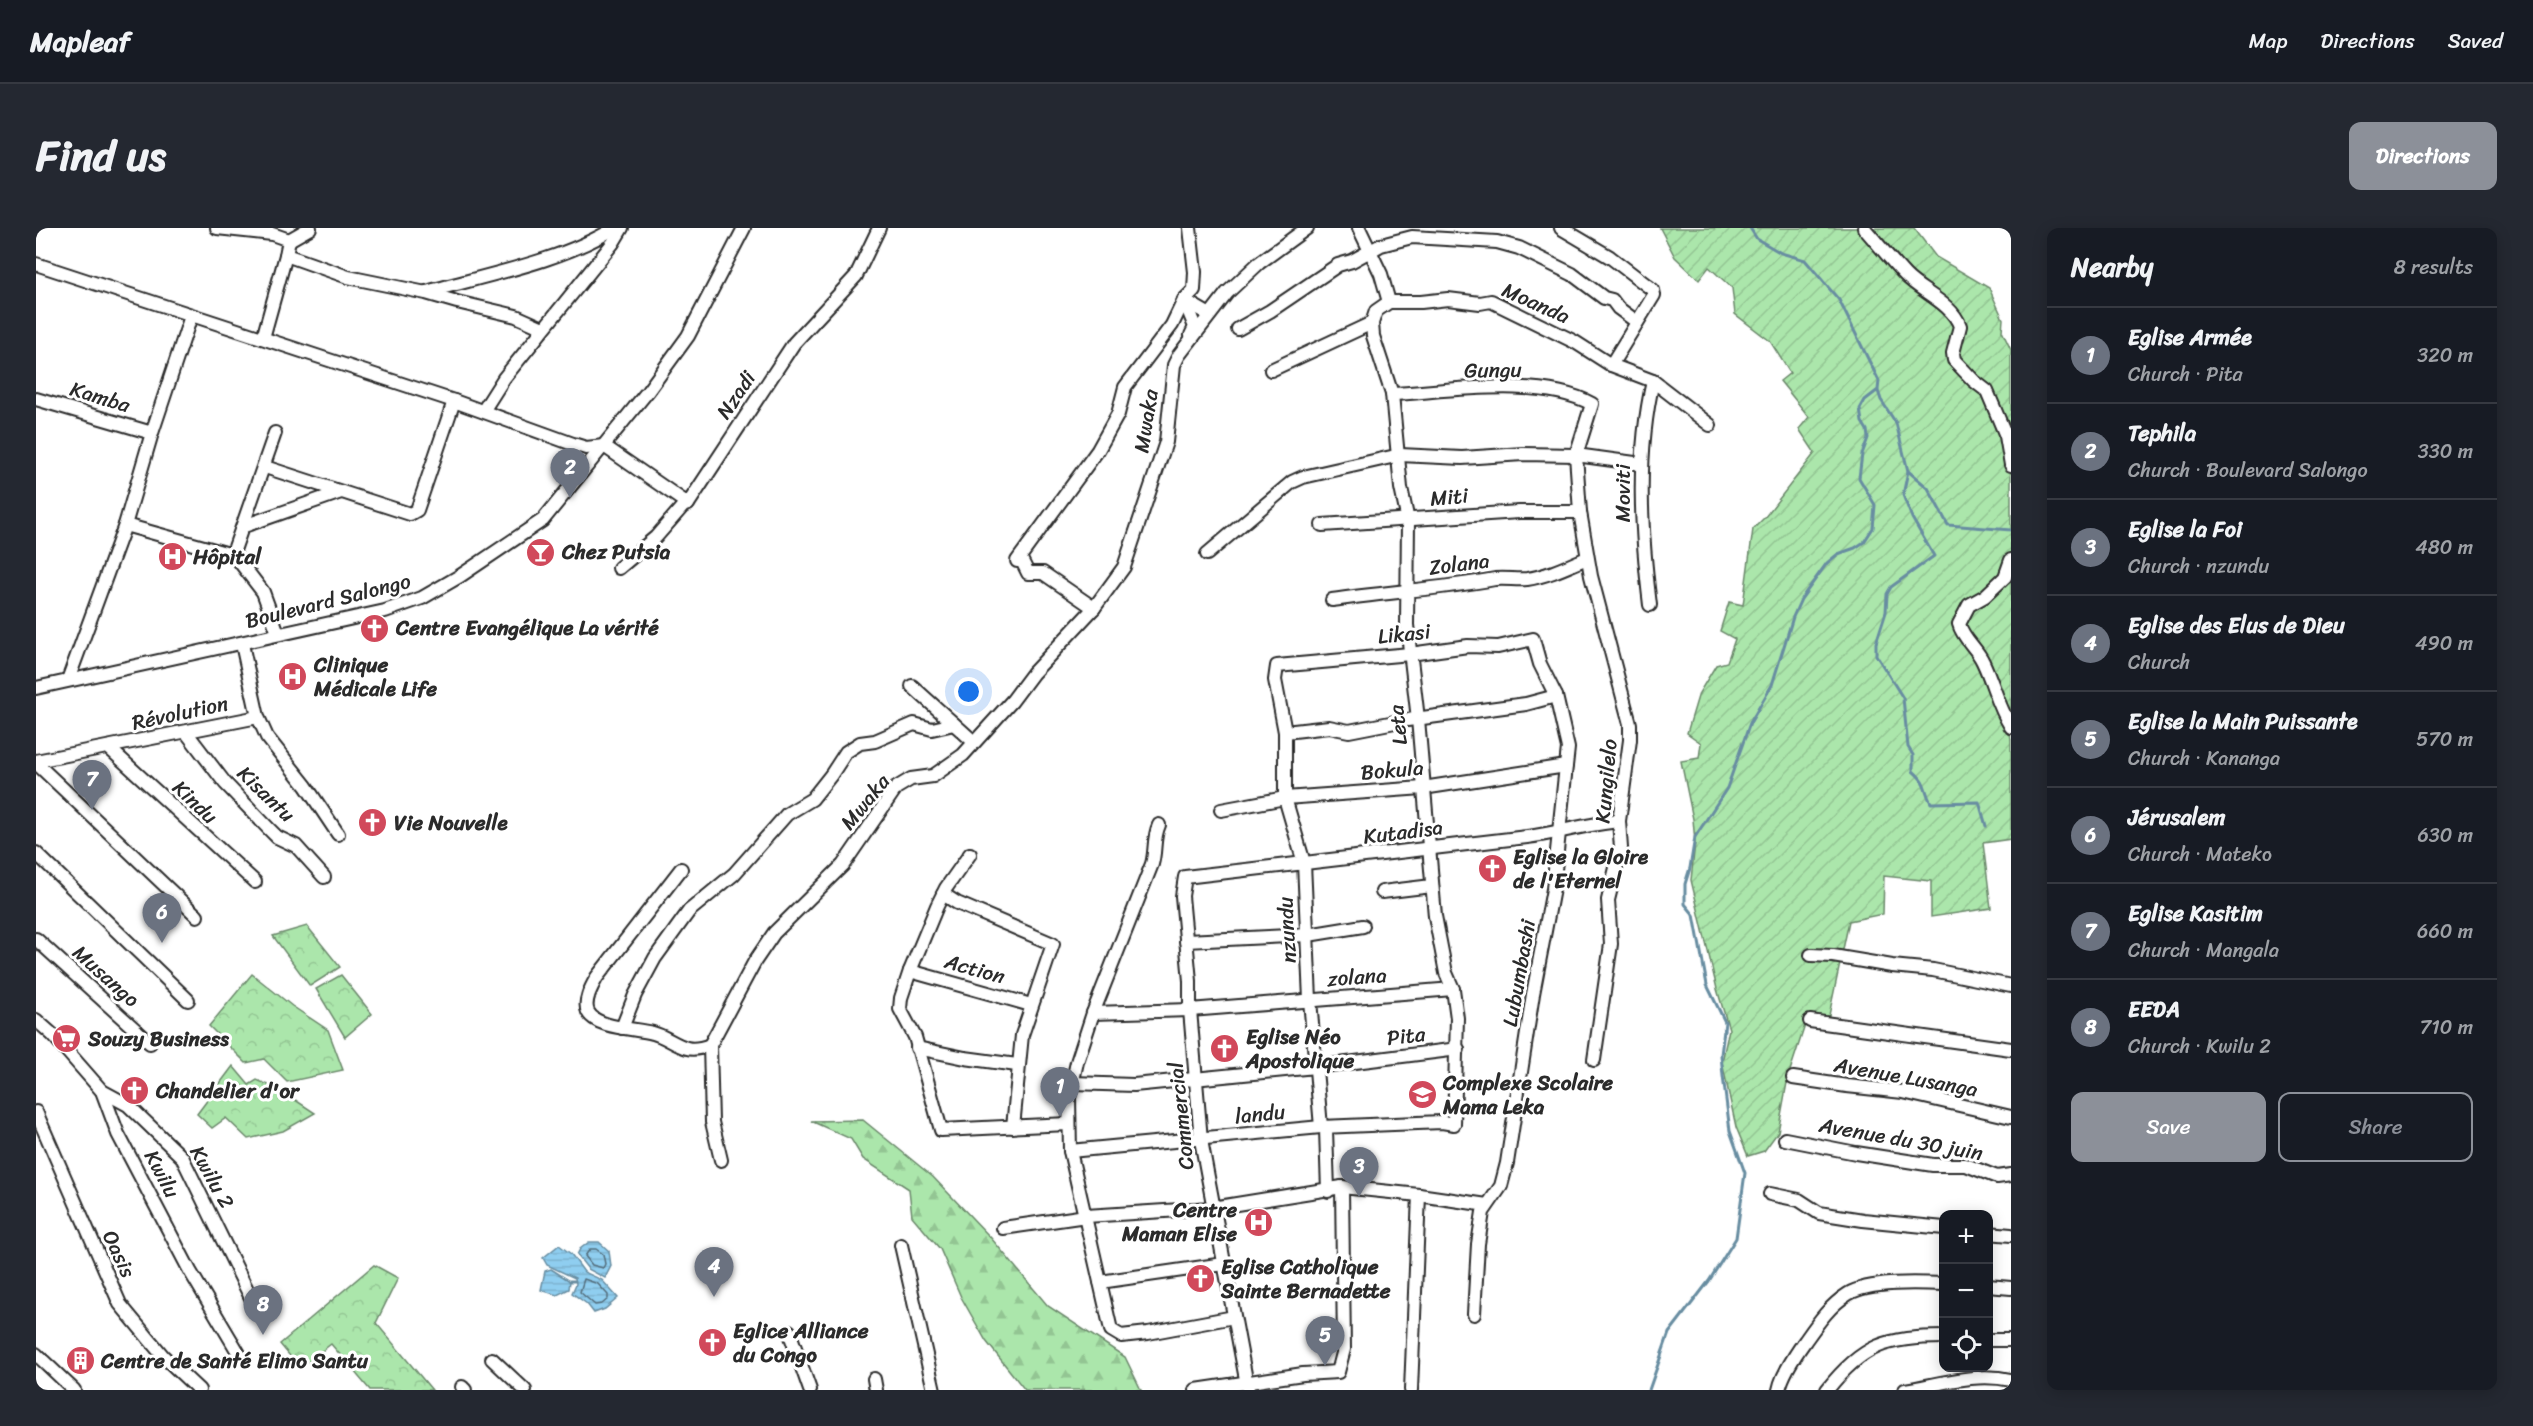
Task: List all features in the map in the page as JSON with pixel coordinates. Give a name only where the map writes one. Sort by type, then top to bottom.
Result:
[{"type":"street","points":[[217,228],[272,234],[289,240]]},
{"type":"street","points":[[263,338],[289,240],[310,228]]},
{"type":"street","points":[[426,292],[566,252],[597,239],[615,228]]},
{"type":"street","points":[[483,411],[504,378],[613,243],[622,228]]},
{"type":"street","name":"Boulevard Salongo","points":[[36,687],[242,644],[278,633],[385,611],[422,598],[476,566],[543,520],[604,446],[688,336],[744,228]]},
{"type":"street","name":"Nzadi","points":[[619,568],[656,537],[683,506],[688,504],[794,343],[856,276],[879,228]]},
{"type":"street","points":[[1094,608],[1043,573],[1028,573],[1025,564],[1017,561],[1098,450],[1118,414],[1125,387],[1172,325],[1184,300],[1194,290],[1195,272],[1190,228]]},
{"type":"street","points":[[1186,347],[1208,314],[1259,263],[1307,228]]},
{"type":"street","points":[[1271,370],[1372,323],[1376,311],[1389,302],[1381,274],[1359,228]]},
{"type":"street","points":[[1561,228],[1590,247],[1601,251],[1652,288],[1654,295],[1611,365]]},
{"type":"street","points":[[1864,228],[1906,276],[1935,298],[1959,322],[1953,353],[1954,360],[1987,391],[2006,436],[2011,465]]},
{"type":"street","points":[[1238,329],[1270,311],[1338,265],[1370,253],[1381,245],[1403,238],[1497,242],[1519,248],[1557,265],[1604,298],[1612,300],[1618,308],[1637,321]]},
{"type":"street","points":[[286,255],[348,277],[426,292],[516,316],[543,328]]},
{"type":"street","points":[[36,264],[454,401],[586,448],[604,446],[688,504]]},
{"type":"street","name":"Moanda","points":[[1389,302],[1448,299],[1480,303],[1491,301],[1575,342],[1611,365],[1653,381],[1710,425]]},
{"type":"street","points":[[1184,300],[1208,314]]},
{"type":"street","points":[[1184,300],[1195,327],[1186,347]]},
{"type":"street","points":[[68,680],[124,525],[191,316]]},
{"type":"street","name":"Leta","points":[[1372,323],[1373,336],[1392,394],[1400,455],[1401,488],[1407,521],[1409,589],[1407,625],[1418,719],[1432,886],[1441,951],[1446,973],[1453,989],[1457,1018],[1458,1049],[1454,1124]]},
{"type":"street","name":"Mwaka","points":[[721,1160],[712,1122],[710,1045],[755,962],[774,933],[843,865],[896,788],[911,779],[933,776],[963,755],[1094,608],[1124,567],[1166,442],[1174,365],[1186,347]]},
{"type":"street","name":"Moviti","points":[[1650,605],[1642,516],[1642,464],[1647,406],[1653,381]]},
{"type":"street","name":"Gungu","points":[[1392,394],[1475,389],[1534,389],[1555,392],[1592,404]]},
{"type":"street","name":"Kamba","points":[[36,399],[152,434]]},
{"type":"street","points":[[264,467],[413,514],[417,510],[454,401]]},
{"type":"street","name":"Kungilelo","points":[[1592,404],[1576,455],[1580,512],[1587,558],[1630,724],[1630,740],[1619,821],[1621,848],[1608,900],[1611,944],[1594,1060]]},
{"type":"street","points":[[233,553],[275,433]]},
{"type":"street","points":[[1207,554],[1292,482],[1304,477],[1400,455],[1462,458],[1523,454],[1576,455],[1642,464]]},
{"type":"street","points":[[244,526],[341,492]]},
{"type":"street","name":"Miti","points":[[1322,525],[1519,512],[1580,512]]},
{"type":"street","points":[[124,525],[229,555],[233,553]]},
{"type":"street","points":[[233,553],[258,584],[278,633]]},
{"type":"street","name":"Zolana","points":[[1332,600],[1409,589],[1467,585],[1497,579],[1525,579],[1563,569],[1587,558]]},
{"type":"street","points":[[2011,560],[2005,577],[1985,596],[1968,605],[1959,624],[1962,635],[1983,662],[1996,700],[2011,727]]},
{"type":"street","name":"Likasi","points":[[1277,666],[1410,654],[1468,646],[1498,647],[1533,639]]},
{"type":"street","name":"Lubumbashi","points":[[1474,1314],[1478,1244],[1483,1212],[1500,1186],[1507,1163],[1533,994],[1553,889],[1568,748],[1556,696],[1540,664],[1533,639]]},
{"type":"street","name":"Révolution","points":[[36,762],[258,717],[242,644]]},
{"type":"street","name":"nzundu","points":[[1277,666],[1275,680],[1285,732],[1285,798],[1304,863],[1310,1000],[1321,1127],[1326,1129],[1328,1191]]},
{"type":"street","points":[[912,686],[974,742]]},
{"type":"street","points":[[1285,732],[1329,727],[1348,731],[1526,704],[1556,696]]},
{"type":"street","points":[[258,717],[267,737],[306,786],[338,834]]},
{"type":"street","points":[[622,1028],[635,994],[655,958],[688,911],[734,874],[787,814],[812,799],[846,752],[860,743],[875,741],[914,724],[933,729],[954,724]]},
{"type":"street","name":"Kisantu","points":[[186,732],[225,783],[277,837],[296,846],[324,877]]},
{"type":"street","name":"Kindu","points":[[109,748],[255,882]]},
{"type":"street","points":[[36,762],[197,916]]},
{"type":"street","name":"Bokula","points":[[1221,810],[1285,798],[1423,788],[1566,766]]},
{"type":"street","name":"Kutadisa","points":[[1190,875],[1559,833],[1574,827],[1619,821]]},
{"type":"street","points":[[1159,825],[1154,836],[1152,864],[1093,1013],[1072,1083],[1068,1125],[1070,1151],[1110,1327],[1115,1334],[1121,1336],[1234,1317]]},
{"type":"street","points":[[36,853],[188,1000]]},
{"type":"street","points":[[970,855],[943,894],[901,998],[900,1009],[915,1037],[941,1131],[1068,1125]]},
{"type":"street","points":[[681,869],[597,977],[586,1003],[588,1013],[599,1022],[655,1033],[687,1048],[700,1049],[710,1045]]},
{"type":"street","name":"Commercial","points":[[1190,875],[1183,881],[1182,896],[1201,1140],[1247,1386]]},
{"type":"street","points":[[1382,892],[1432,886]]},
{"type":"street","points":[[943,894],[957,903],[1053,944],[1022,1035],[1017,1065],[1013,1127]]},
{"type":"street","points":[[1186,941],[1308,935],[1363,926]]},
{"type":"street","name":"Musango","points":[[36,939],[150,1043]]},
{"type":"street","points":[[1811,956],[1833,956],[1933,970],[2011,986]]},
{"type":"street","name":"Action","points":[[910,971],[1031,1005]]},
{"type":"street","name":"zolana","points":[[1093,1013],[1190,1010],[1453,989]]},
{"type":"street","name":"Kwilu","points":[[36,1020],[53,1035],[102,1091],[118,1134],[190,1271],[241,1356]]},
{"type":"street","name":"Avenue Lusanga","points":[[1810,1022],[2011,1049]]},
{"type":"street","points":[[917,1048],[965,1058],[1017,1065]]},
{"type":"street","name":"Pita","points":[[1072,1083],[1117,1086],[1315,1067],[1458,1049]]},
{"type":"street","name":"Avenue Lusanga","points":[[1793,1078],[1903,1092],[2011,1117]]},
{"type":"street","name":"Kwilu 2","points":[[102,1091],[128,1106],[182,1157],[256,1308]]},
{"type":"street","name":"Oasis","points":[[36,1112],[120,1304],[163,1356],[199,1390]]},
{"type":"street","name":"landu","points":[[1070,1151],[1321,1127],[1442,1122],[1454,1124]]},
{"type":"street","name":"Avenue du 30 juin","points":[[1785,1139],[1933,1165],[1966,1165],[1997,1176],[2011,1175]]},
{"type":"street","points":[[1003,1227],[1086,1216],[1212,1208],[1342,1187],[1487,1205]]},
{"type":"street","points":[[1196,1390],[1247,1386],[1338,1372],[1344,1349],[1342,1187]]},
{"type":"street","points":[[1770,1194],[1799,1200],[1819,1213],[1939,1227]]},
{"type":"street","points":[[1411,1390],[1419,1195]]},
{"type":"street","points":[[1993,1233],[2011,1235]]},
{"type":"street","points":[[901,1245],[934,1390]]},
{"type":"street","points":[[1100,1282],[1224,1264]]},
{"type":"street","points":[[1779,1390],[1798,1351],[1823,1316],[1848,1293],[1859,1288],[1939,1284]]},
{"type":"street","points":[[1993,1287],[2011,1288]]},
{"type":"street","points":[[789,1331],[810,1390]]},
{"type":"street","points":[[1827,1390],[1862,1354],[1875,1346],[1922,1337],[1939,1337]]},
{"type":"street","points":[[1993,1340],[2011,1340]]},
{"type":"street","points":[[36,1354],[75,1390]]},
{"type":"street","points":[[492,1359],[525,1390]]},
{"type":"street","points":[[1905,1390],[1973,1377],[1995,1376],[2011,1380]]},
{"type":"green space","points":[[1660,228],[1914,228],[1936,257],[1989,288],[2003,319],[2002,331],[2011,350],[2011,713],[2008,715],[2011,740],[2011,839],[1983,843],[1991,908],[1931,917],[1931,881],[1884,876],[1883,914],[1849,921],[1828,1020],[1807,1019],[1788,1077],[1778,1132],[1764,1151],[1748,1156],[1736,1127],[1722,1062],[1729,1029],[1691,880],[1695,843],[1693,819],[1681,761],[1699,758],[1701,743],[1687,733],[1699,693],[1716,665],[1727,662],[1735,639],[1720,631],[1729,602],[1743,605],[1753,529],[1815,453],[1799,429],[1809,417],[1780,381],[1790,373],[1770,341],[1735,314],[1732,288],[1709,267],[1699,280],[1675,257]]},
{"type":"green space","points":[[307,926],[340,967],[310,986],[273,936]]},
{"type":"green space","points":[[252,974],[292,1006],[328,1030],[343,1070],[287,1082],[264,1059],[246,1063],[209,1026]]},
{"type":"green space","points":[[341,975],[372,1014],[345,1037],[316,989]]},
{"type":"green space","points":[[233,1066],[249,1085],[257,1080],[280,1090],[315,1113],[283,1131],[248,1139],[226,1118],[212,1128],[197,1114]]},
{"type":"green space","points":[[863,1120],[933,1177],[991,1238],[1048,1306],[1125,1357],[1141,1390],[1025,1390],[986,1341],[961,1297],[940,1249],[912,1216],[909,1189],[863,1159],[851,1139],[811,1121]]},
{"type":"green space","points":[[374,1265],[398,1278],[376,1323],[432,1390],[370,1390],[331,1344],[300,1368],[280,1344]]},
{"type":"water","points":[[589,1242],[599,1242],[609,1251],[611,1266],[605,1278],[588,1269],[577,1255],[580,1249]]},
{"type":"water","points":[[559,1245],[571,1254],[584,1272],[602,1280],[618,1298],[605,1309],[594,1313],[587,1304],[572,1293],[576,1284],[575,1278],[547,1265],[543,1258]]},
{"type":"water","points":[[551,1269],[570,1281],[569,1289],[557,1295],[541,1290],[545,1271]]},
{"type":"waterway","points":[[1649,1390],[1669,1333],[1709,1281],[1736,1238],[1745,1173],[1730,1131],[1721,1055],[1725,1022],[1707,985],[1694,915],[1685,904],[1685,884],[1695,837],[1727,788],[1750,723],[1772,685],[1793,617],[1801,599],[1827,563],[1838,554],[1864,542],[1873,528],[1875,505],[1859,478],[1862,454],[1868,438],[1860,409],[1865,400],[1878,390],[1879,381],[1839,300],[1805,260],[1781,253],[1757,239],[1750,228]]},
{"type":"waterway","points":[[1878,391],[1896,423],[1908,471],[1903,495],[1912,518],[1934,556],[1891,587],[1887,594],[1886,612],[1876,643],[1876,655],[1903,698],[1908,747],[1913,755],[1913,771],[1923,783],[1931,803],[1979,802],[1986,826]]},
{"type":"waterway","points":[[1908,471],[1928,488],[1948,525],[2011,530]]},
{"type":"waterway","points":[[570,1281],[575,1281]]},
{"type":"place","name":"Tephila","points":[[570,498]]},
{"type":"place","name":"Chez Putsia","points":[[541,552]]},
{"type":"place","name":"Hôpital","points":[[172,557]]},
{"type":"place","name":"Centre Evangélique La vérité","points":[[375,628]]},
{"type":"place","name":"Clinique Médicale Life","points":[[293,677]]},
{"type":"place","name":"Eglise Kasitim","points":[[92,810]]},
{"type":"place","name":"Vie Nouvelle","points":[[373,823]]},
{"type":"place","name":"Eglise la Gloire de l'Eternel","points":[[1492,869]]},
{"type":"place","name":"Jérusalem","points":[[162,943]]},
{"type":"place","name":"Souzy Business","points":[[67,1039]]},
{"type":"place","name":"Eglise Néo Apostolique","points":[[1225,1049]]},
{"type":"place","name":"Chandelier d'or","points":[[135,1091]]},
{"type":"place","name":"Complexe Scolaire Mama Leka","points":[[1422,1095]]},
{"type":"place","name":"Eglise Armée","points":[[1060,1117]]},
{"type":"place","name":"Eglise la Foi","points":[[1359,1197]]},
{"type":"place","name":"Centre Maman Elise","points":[[1258,1222]]},
{"type":"place","name":"Eglise Catholique Sainte Bernadette","points":[[1200,1279]]},
{"type":"place","name":"Eglise des Elus de Dieu","points":[[714,1297]]},
{"type":"place","name":"EEDA","points":[[263,1335]]},
{"type":"place","name":"Eglice Alliance du Congo","points":[[712,1343]]},
{"type":"place","name":"Centre de Santé Elimo Santu","points":[[80,1361]]},
{"type":"place","name":"Eglise la Main Puissante","points":[[1325,1366]]}]
